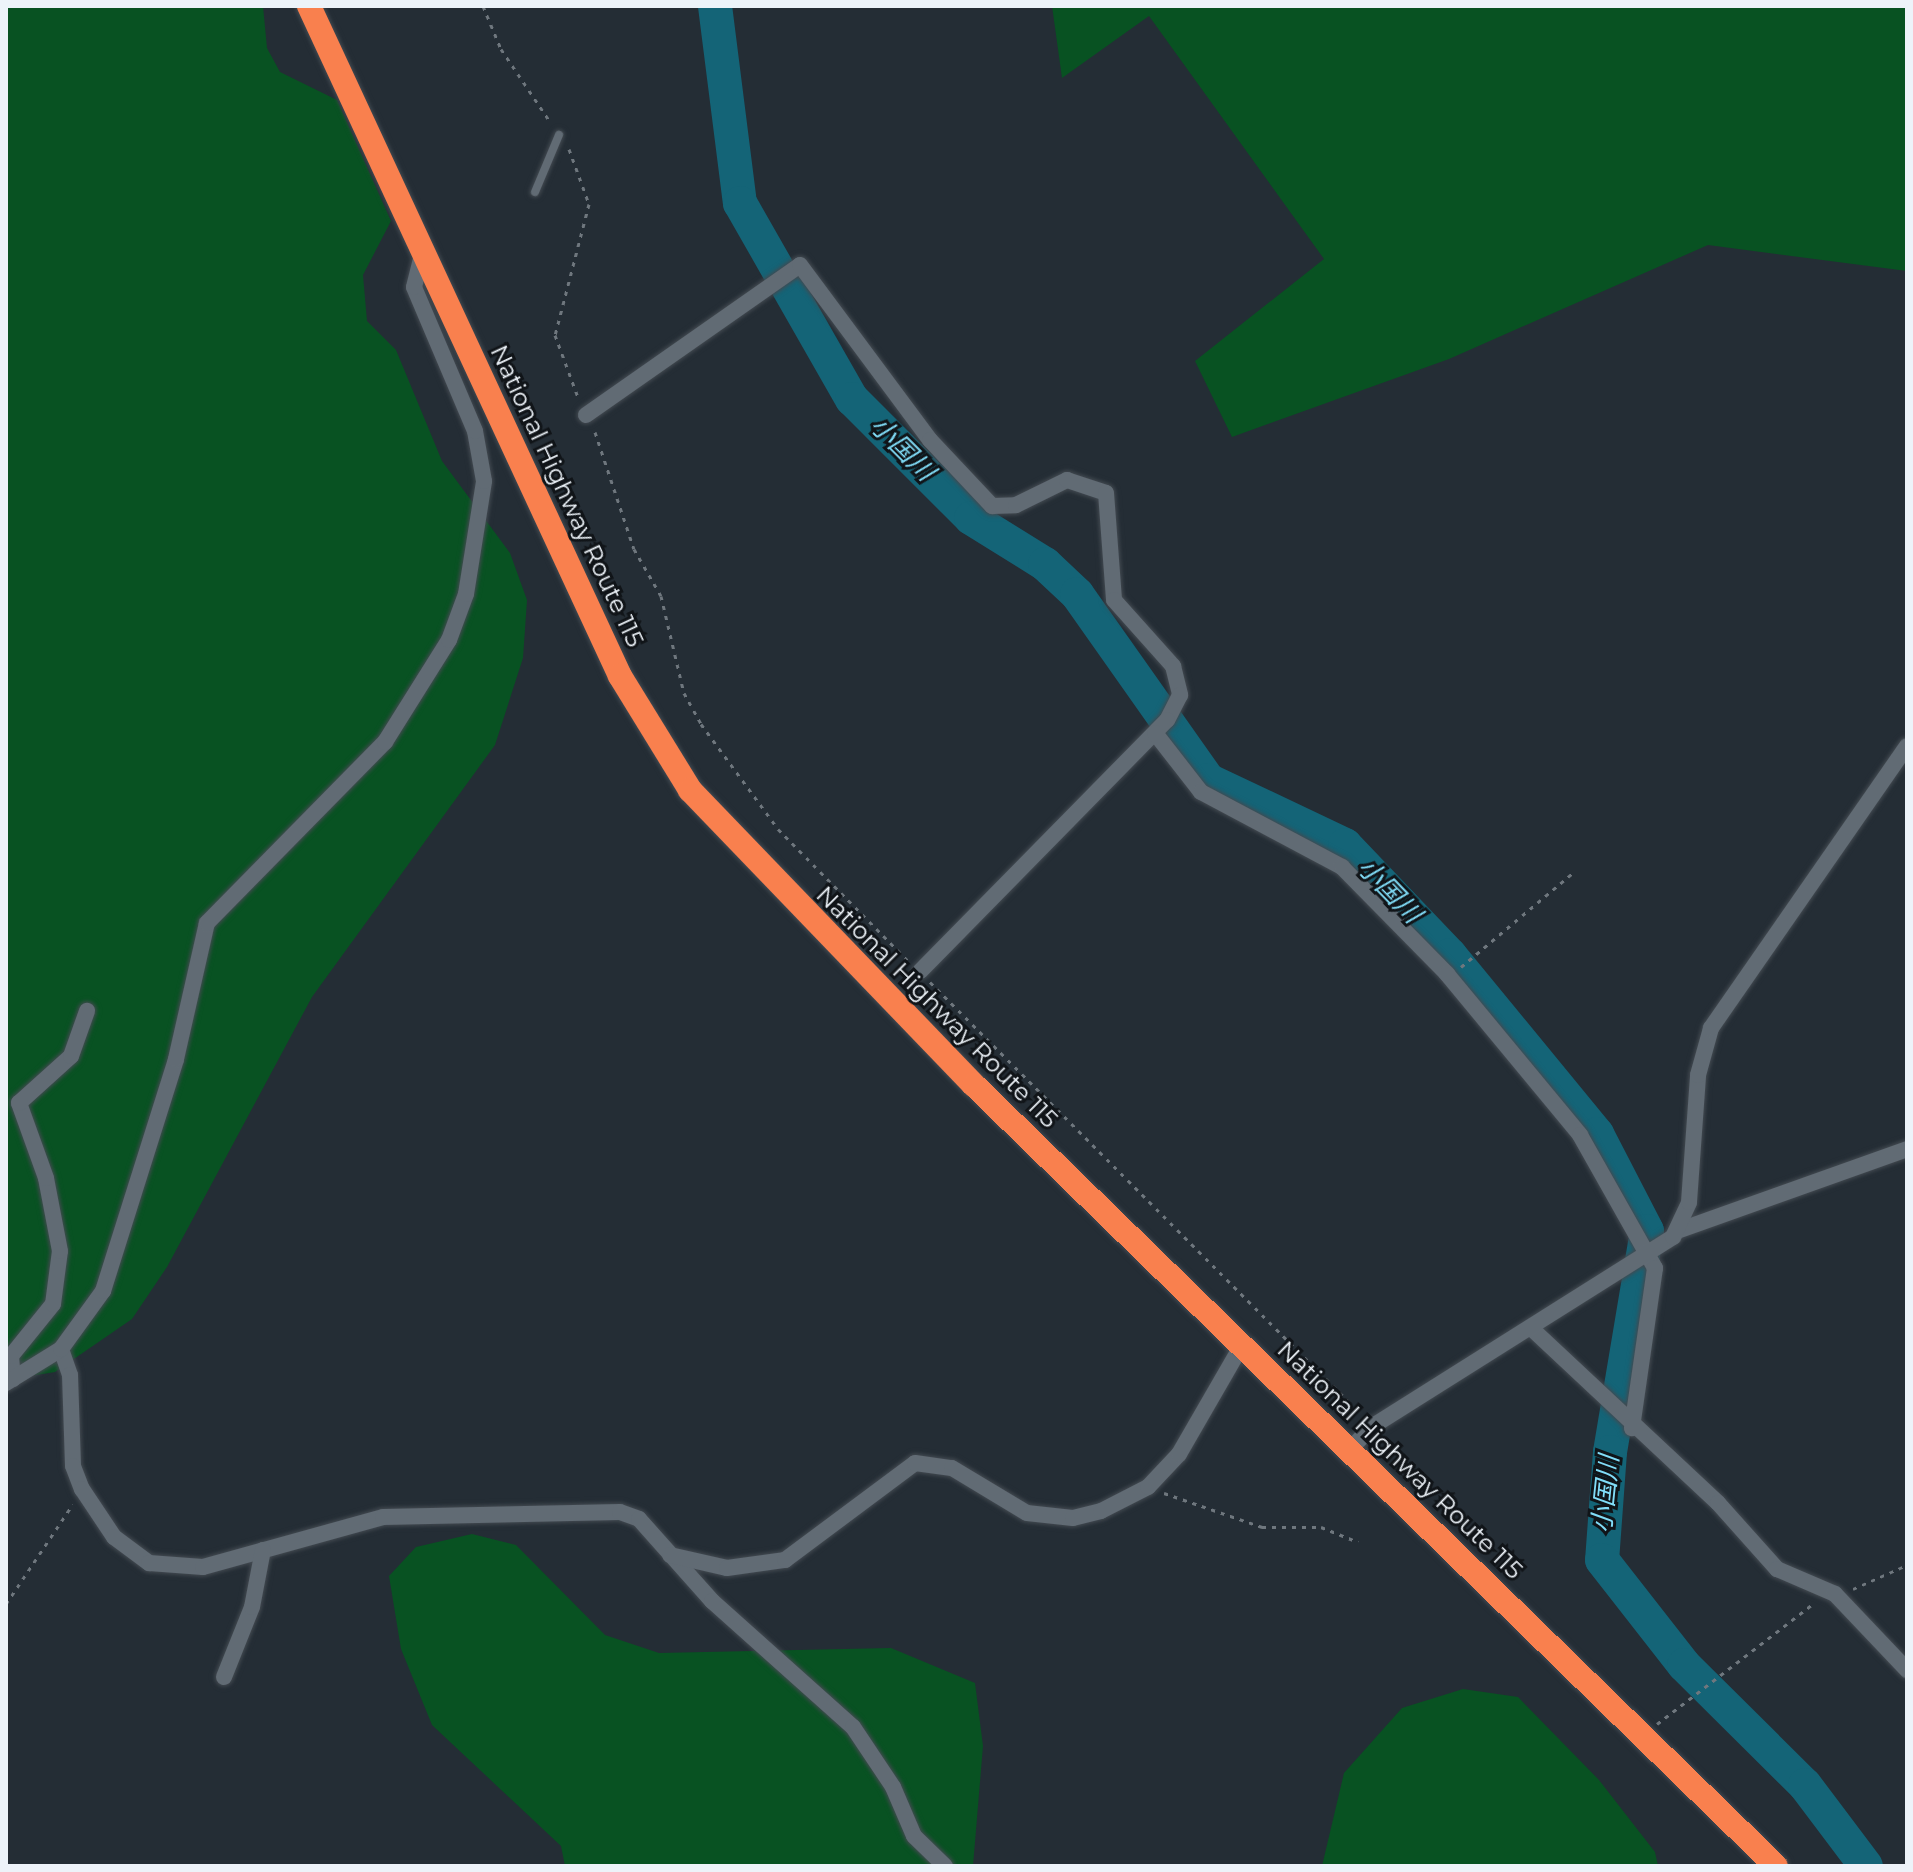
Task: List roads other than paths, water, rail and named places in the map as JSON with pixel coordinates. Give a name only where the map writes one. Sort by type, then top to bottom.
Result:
[{"type":"highway","name":"National Highway Route 115","points":[[309,6],[620,676],[690,790],[974,1085],[1776,1866]]},
{"type":"street","points":[[10,1381],[61,1349],[85,1324],[110,1273],[176,1059],[207,923],[398,726],[433,675],[462,605],[484,481],[475,431],[414,287],[423,251]]},
{"type":"street","points":[[586,415],[804,266],[930,440],[992,506],[1016,505],[1067,480],[1106,493],[1114,600],[1180,677],[1176,705],[1155,733],[920,971]]},
{"type":"street","points":[[1155,733],[1201,792],[1329,856],[1449,977],[1580,1135],[1649,1255],[1656,1276],[1632,1428]]},
{"type":"street","points":[[1677,1231],[1689,1202],[1698,1075],[1711,1028],[1907,746]]},
{"type":"street","points":[[10,1381],[11,1356],[53,1304],[60,1251],[46,1178],[19,1103],[71,1056],[87,1011]]},
{"type":"street","points":[[1350,1449],[1373,1426],[1649,1255],[1677,1231],[1907,1149]]},
{"type":"street","points":[[1531,1328],[1632,1428],[1718,1503],[1777,1569],[1835,1594],[1907,1670]]},
{"type":"street","points":[[670,1555],[727,1568],[785,1560],[915,1463],[952,1468],[1015,1509],[1060,1518],[1101,1511],[1154,1481],[1179,1454],[1242,1345]]},
{"type":"street","points":[[61,1349],[70,1375],[73,1466],[85,1493],[114,1537],[149,1563],[203,1567],[383,1517],[620,1512],[649,1525],[670,1555],[853,1727],[893,1787],[914,1836],[945,1866]]},
{"type":"street","points":[[224,1677],[252,1607],[263,1550]]},
{"type":"lane","points":[[535,192],[559,135]]},
{"type":"waterway","name":"小国川","points":[[715,6],[740,203],[852,399],[971,518],[1045,564],[1077,594],[1208,780],[1345,845],[1450,955],[1597,1134],[1647,1231],[1610,1452],[1602,1560],[1684,1665],[1805,1785],[1866,1866]]}]
